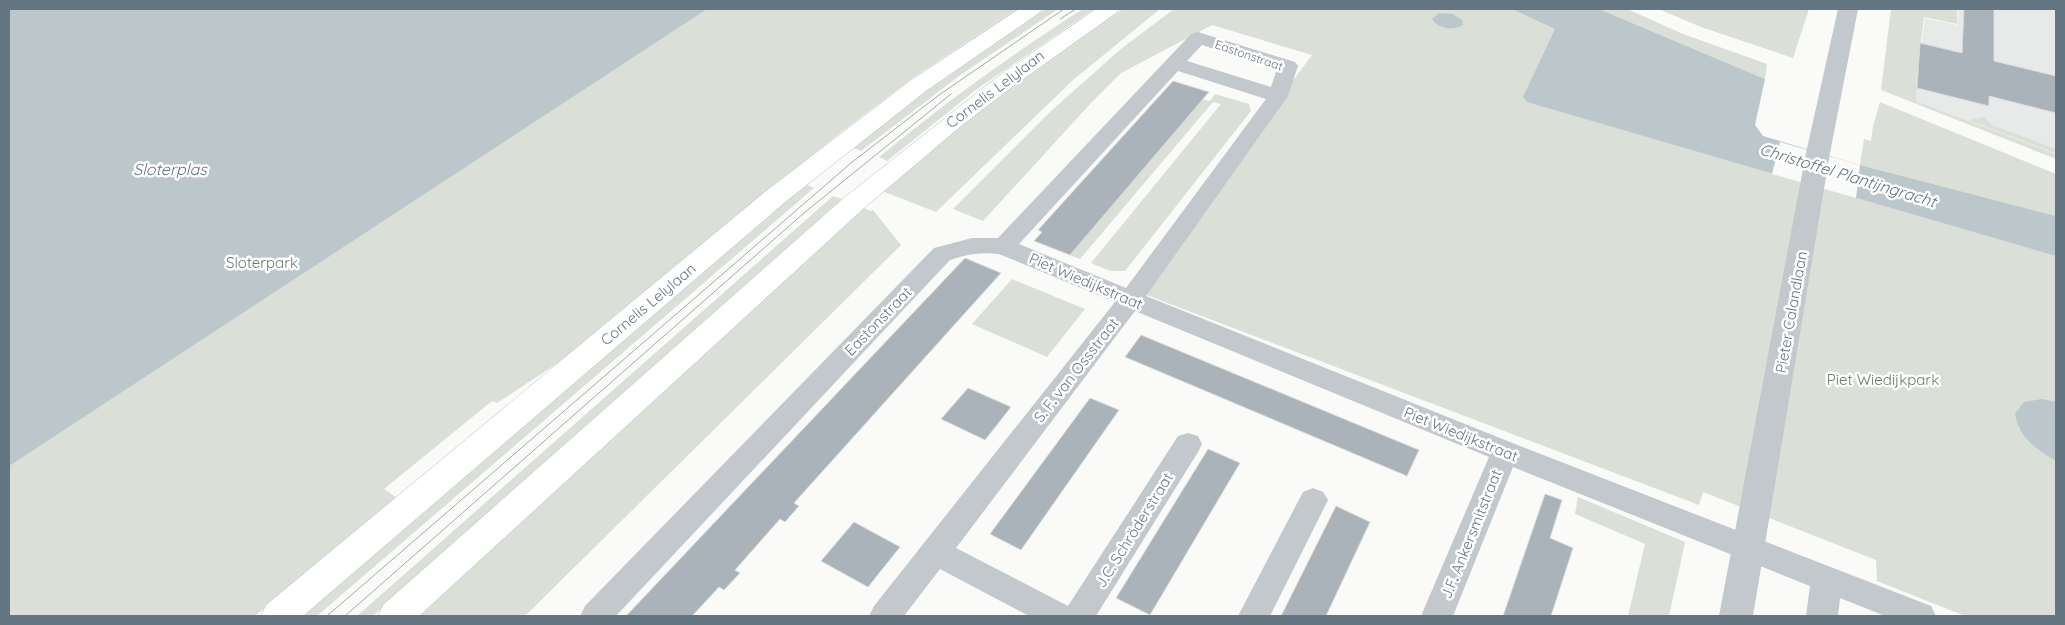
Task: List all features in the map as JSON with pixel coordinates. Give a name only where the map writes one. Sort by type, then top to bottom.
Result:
[{"type":"main road","name":"Cornelis Lelylaan","points":[[278,616],[776,197],[918,86],[1032,9]]},
{"type":"main road","name":"Cornelis Lelylaan","points":[[395,616],[810,240],[919,147],[1023,67],[1109,9]]},
{"type":"street","name":"Pieter Calandlaan","points":[[1736,616],[1818,153],[1848,9]]},
{"type":"street","name":"Eastonstraat","points":[[596,616],[942,254],[964,245],[986,244],[1003,247],[1174,62],[1198,38],[1288,66],[1278,96],[1174,62]]},
{"type":"street","name":"S. F. van Ossstraat","points":[[886,616],[1130,300],[1278,96]]},
{"type":"street","name":"Piet Wiedijkstraat","points":[[1003,247],[1505,452],[1920,616]]},
{"type":"street","name":"J.C. Schröderstraat","points":[[1079,616],[1188,444]]},
{"type":"street","name":"J.F. Ankersmitstraat","points":[[1437,616],[1505,452]]},
{"type":"street","points":[[1254,616],[1313,500]]},
{"type":"street","points":[[936,552],[1058,616]]},
{"type":"street","points":[[1822,616],[1826,579]]},
{"type":"shaded area","points":[[1958,9],[2056,9],[2056,154],[1916,101],[1915,89],[1925,18],[1957,25]]},
{"type":"green space","name":"Sloterpark","points":[[9,9],[1017,9],[914,77],[840,133],[732,219],[564,359],[497,403],[492,401],[384,489],[397,498],[255,616],[9,616]]},
{"type":"green space","points":[[1045,9],[1058,9],[959,76],[861,151],[852,147],[921,93]]},
{"type":"green space","points":[[1083,9],[1094,9],[977,89],[887,161],[879,157],[979,80]]},
{"type":"green space","points":[[1123,9],[1160,9],[1073,80],[936,212],[882,191],[940,142],[1029,72]]},
{"type":"green space","name":"Piet Wiedijkpark","points":[[1174,9],[1518,9],[1574,34],[1587,107],[2056,252],[2056,616],[1965,616],[1877,581],[1876,560],[1703,492],[1699,505],[1136,291],[1312,55],[1212,25],[1121,73],[1090,104],[983,221],[953,209],[1050,112],[1122,48]]},
{"type":"green space","points":[[1599,9],[1627,9],[1683,34],[1767,64],[1765,79]]},
{"type":"green space","points":[[1809,9],[1793,58],[1701,27],[1661,10]]},
{"type":"green space","points":[[1891,9],[1957,9],[1957,24],[1924,17],[1919,56],[1934,60],[1933,74],[1917,70],[1916,101],[2056,154],[2056,159],[1881,90]]},
{"type":"green space","points":[[1215,94],[1249,104],[1251,111],[1125,271],[1110,271],[1091,263],[1221,104],[1213,102],[1080,259],[1069,255],[1201,99],[1210,101]]},
{"type":"green space","points":[[1880,102],[2056,174],[2056,216],[1860,165],[1864,139],[1871,141]]},
{"type":"green space","points":[[1984,117],[1992,125],[2056,149],[2056,153],[1969,120]]},
{"type":"green space","points":[[805,184],[814,188],[317,616],[298,616]]},
{"type":"green space","points":[[833,196],[842,199],[373,616],[357,616]]},
{"type":"green space","points":[[863,208],[873,210],[901,245],[525,616],[413,616]]},
{"type":"green space","points":[[1012,279],[1085,309],[1047,357],[972,324]]},
{"type":"green space","points":[[1578,497],[1685,542],[1669,616],[1628,616],[1645,544],[1575,514]]},
{"type":"water","name":"Sloterplas","points":[[9,9],[707,9],[9,466]]},
{"type":"water","name":"Christoffel Plantijngracht","points":[[1512,9],[1599,9],[1765,79],[1755,125],[1763,136],[1860,165],[2056,216],[2056,256],[1527,102],[1523,97],[1555,29]]},
{"type":"water","points":[[1439,13],[1453,14],[1462,20],[1463,25],[1455,28],[1446,28],[1438,25],[1432,19]]},
{"type":"water","points":[[2042,399],[2056,402],[2056,461],[2035,447],[2024,436],[2015,414],[2024,402]]},
{"type":"pier","points":[[1780,142],[1860,165],[1856,198],[1772,174]]},
{"type":"building","points":[[1964,9],[1994,9],[1994,61],[2056,76],[2056,113],[1989,96],[1989,106],[1917,88],[1920,43],[1962,53]]},
{"type":"building","points":[[1173,81],[1209,92],[1070,255],[1034,241],[1042,232],[1038,230]]},
{"type":"building","points":[[965,258],[1001,273],[794,503],[799,506],[785,522],[780,519],[735,570],[740,573],[724,590],[719,587],[692,616],[626,616]]},
{"type":"building","points":[[1141,335],[1419,450],[1407,476],[1125,357]]},
{"type":"building","points":[[968,388],[1011,407],[985,440],[941,419]]},
{"type":"building","points":[[1090,398],[1119,410],[1021,550],[990,534]]},
{"type":"building","points":[[1208,449],[1240,463],[1150,615],[1116,598]]},
{"type":"building","points":[[1545,494],[1562,500],[1550,538],[1573,548],[1551,616],[1503,616]]},
{"type":"building","points":[[1336,506],[1370,522],[1326,616],[1281,616]]},
{"type":"building","points":[[854,522],[900,547],[868,587],[821,561]]},
{"type":"tram line","points":[[327,616],[851,163],[939,95],[1064,9]]},
{"type":"tram line","points":[[1060,19],[1076,9]]},
{"type":"tram line","points":[[345,616],[804,213],[951,94]]}]
